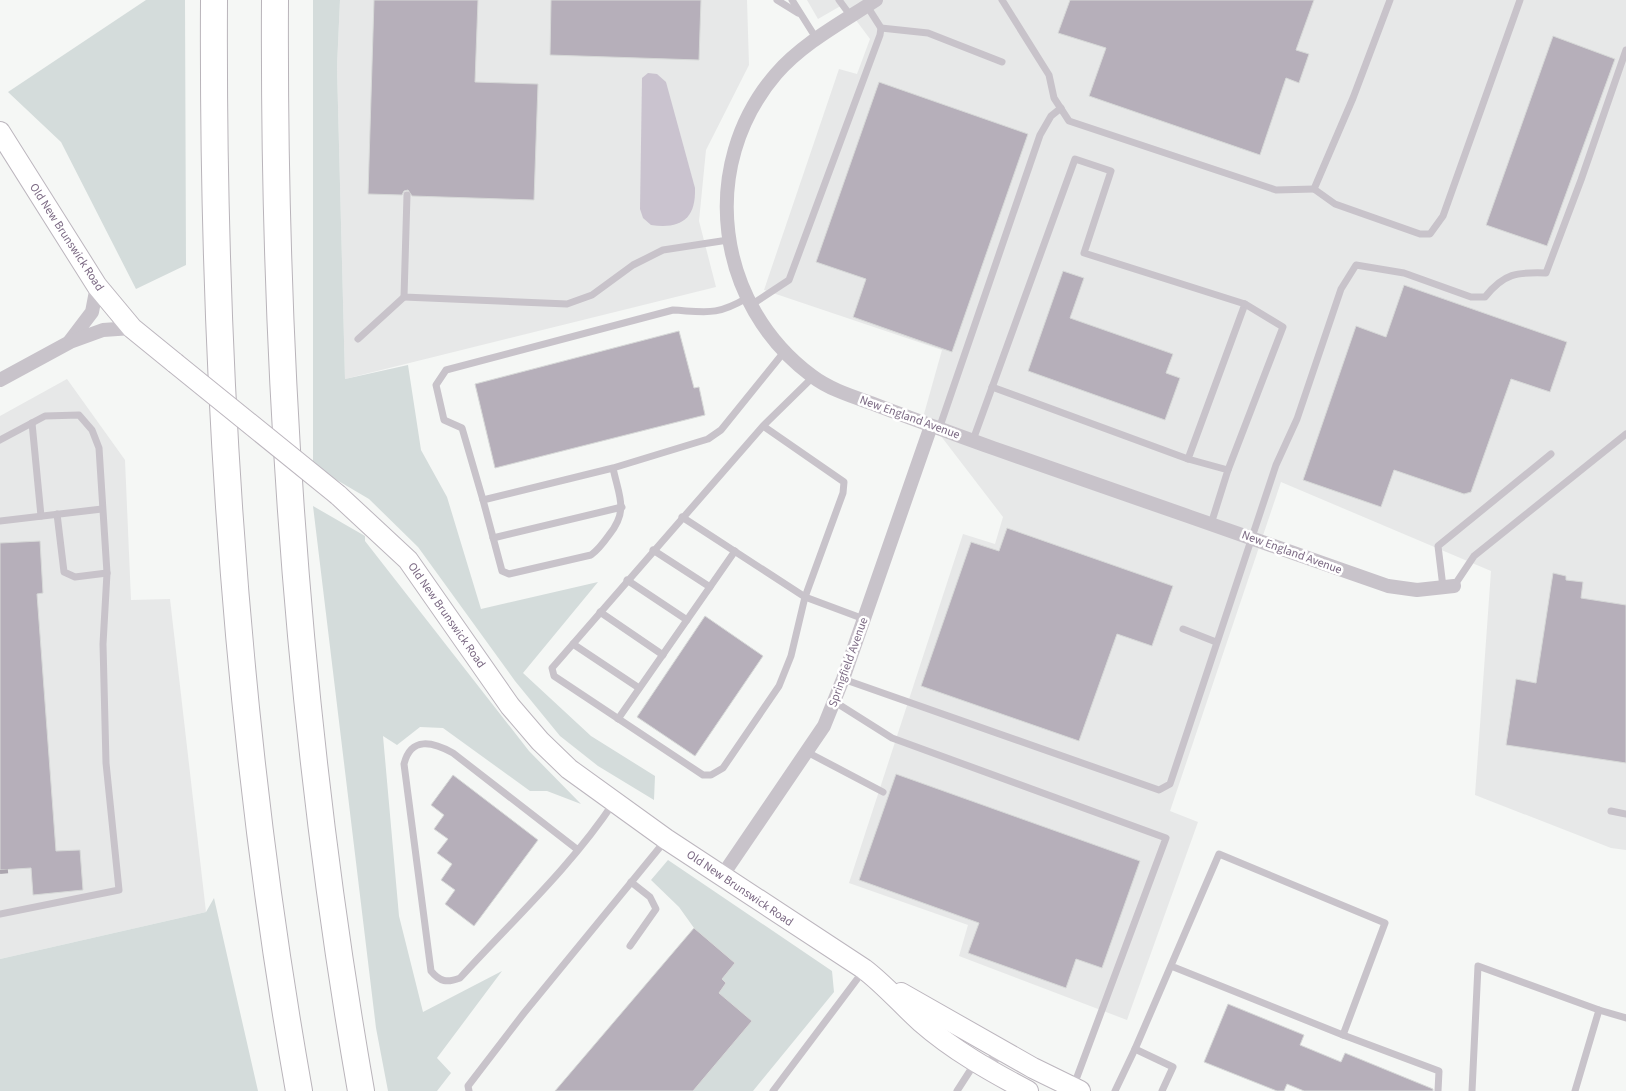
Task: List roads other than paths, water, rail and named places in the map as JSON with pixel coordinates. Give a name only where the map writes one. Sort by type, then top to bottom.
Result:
[{"type":"highway","points":[[214,0],[216,237],[230,523],[238,624],[260,830],[299,1091]]},
{"type":"highway","points":[[276,0],[275,172],[278,270],[284,422],[294,567],[321,824],[361,1091]]},
{"type":"main road","name":"Old New Brunswick Road","points":[[0,132],[97,286],[132,328],[338,495],[408,560],[510,706],[540,741],[569,769],[666,839],[881,982],[1076,1089]]},
{"type":"main road","name":"Old New Brunswick Road","points":[[881,982],[921,1022],[975,1064],[1028,1091]]},
{"type":"street","name":"New England Avenue","points":[[871,3],[816,38],[788,61],[765,88],[736,145],[726,194],[728,240],[737,276],[749,301],[770,336],[784,352],[813,378],[832,388],[935,428],[1388,586],[1418,590],[1449,587]]},
{"type":"street","points":[[70,342],[92,312],[97,286]]},
{"type":"street","points":[[0,380],[70,342],[103,330],[132,328]]},
{"type":"street","name":"Springfield Avenue","points":[[722,876],[824,726],[835,702],[935,428]]},
{"type":"lane","points":[[778,0],[800,15]]},
{"type":"lane","points":[[792,0],[816,38]]},
{"type":"lane","points":[[840,0],[850,16]]},
{"type":"lane","points":[[1003,0],[1049,74],[1054,98],[1069,121],[1276,190],[1314,190],[1335,204],[1420,234],[1430,234],[1443,216],[1520,0]]},
{"type":"lane","points":[[1314,190],[1353,98],[1390,0]]},
{"type":"lane","points":[[613,468],[622,507],[618,523],[591,555],[505,573],[502,570],[462,428],[444,420],[436,385],[446,370],[673,310],[709,312],[727,310],[789,280],[881,28],[871,3]]},
{"type":"lane","points":[[881,28],[928,33],[1002,62]]},
{"type":"lane","points":[[843,679],[1159,790],[1170,784],[1276,465],[1297,419],[1341,289],[1356,265],[1404,272],[1471,297],[1485,297],[1496,282],[1518,272],[1546,273],[1581,180],[1626,50]]},
{"type":"lane","points":[[935,428],[1040,135],[1051,116],[1061,108]]},
{"type":"lane","points":[[973,440],[1075,159],[1111,171],[1084,253],[1245,304],[1284,327],[1228,470],[1211,524]]},
{"type":"lane","points":[[404,297],[407,195]]},
{"type":"lane","points":[[358,339],[404,297],[567,304],[592,295],[633,265],[663,250],[728,240]]},
{"type":"lane","points":[[1188,459],[1245,304]]},
{"type":"lane","points":[[482,500],[613,468],[708,439],[722,430],[784,352]]},
{"type":"lane","points":[[763,426],[844,482],[843,493],[805,597],[791,656],[778,686],[723,768],[711,775],[703,775],[554,676],[552,668],[763,426],[813,378]]},
{"type":"lane","points":[[992,387],[1188,459],[1228,470]]},
{"type":"lane","points":[[0,440],[45,416],[79,415],[92,430],[99,448],[107,573],[103,644],[106,763],[119,890],[0,914]]},
{"type":"lane","points":[[32,423],[41,516]]},
{"type":"lane","points":[[1449,587],[1474,556],[1626,434]]},
{"type":"lane","points":[[1449,587],[1438,546],[1551,454]]},
{"type":"lane","points":[[493,538],[622,507]]},
{"type":"lane","points":[[0,521],[102,509]]},
{"type":"lane","points":[[58,514],[64,572],[75,577],[107,573]]},
{"type":"lane","points":[[682,517],[805,597],[864,619]]},
{"type":"lane","points":[[654,550],[710,587]]},
{"type":"lane","points":[[618,719],[735,551]]},
{"type":"lane","points":[[627,580],[687,620]]},
{"type":"lane","points":[[600,612],[662,655]]},
{"type":"lane","points":[[1183,629],[1216,642]]},
{"type":"lane","points":[[573,644],[640,688]]},
{"type":"lane","points":[[835,702],[892,738],[1166,838],[1076,1089]]},
{"type":"lane","points":[[578,850],[453,753],[436,743],[414,747],[406,754],[404,764],[431,972],[445,982],[460,978],[578,850],[598,827],[614,802]]},
{"type":"lane","points":[[807,752],[883,792]]},
{"type":"lane","points":[[1611,811],[1626,814]]},
{"type":"lane","points":[[469,1091],[468,1086],[524,1013],[666,839]]},
{"type":"lane","points":[[1115,1091],[1220,854],[1384,923],[1343,1035]]},
{"type":"lane","points":[[630,946],[656,909],[650,897],[631,882]]},
{"type":"lane","points":[[1171,966],[1343,1035],[1439,1071],[1438,1091]]},
{"type":"lane","points":[[1472,1091],[1478,966],[1626,1018]]},
{"type":"lane","points":[[772,1091],[864,970]]},
{"type":"lane","points":[[1575,1091],[1599,1010]]},
{"type":"lane","points":[[1135,1049],[1173,1067],[1162,1091]]},
{"type":"lane","points":[[957,1091],[975,1064],[1011,1055]]},
{"type":"railway","points":[[0,872],[11,871]]}]
